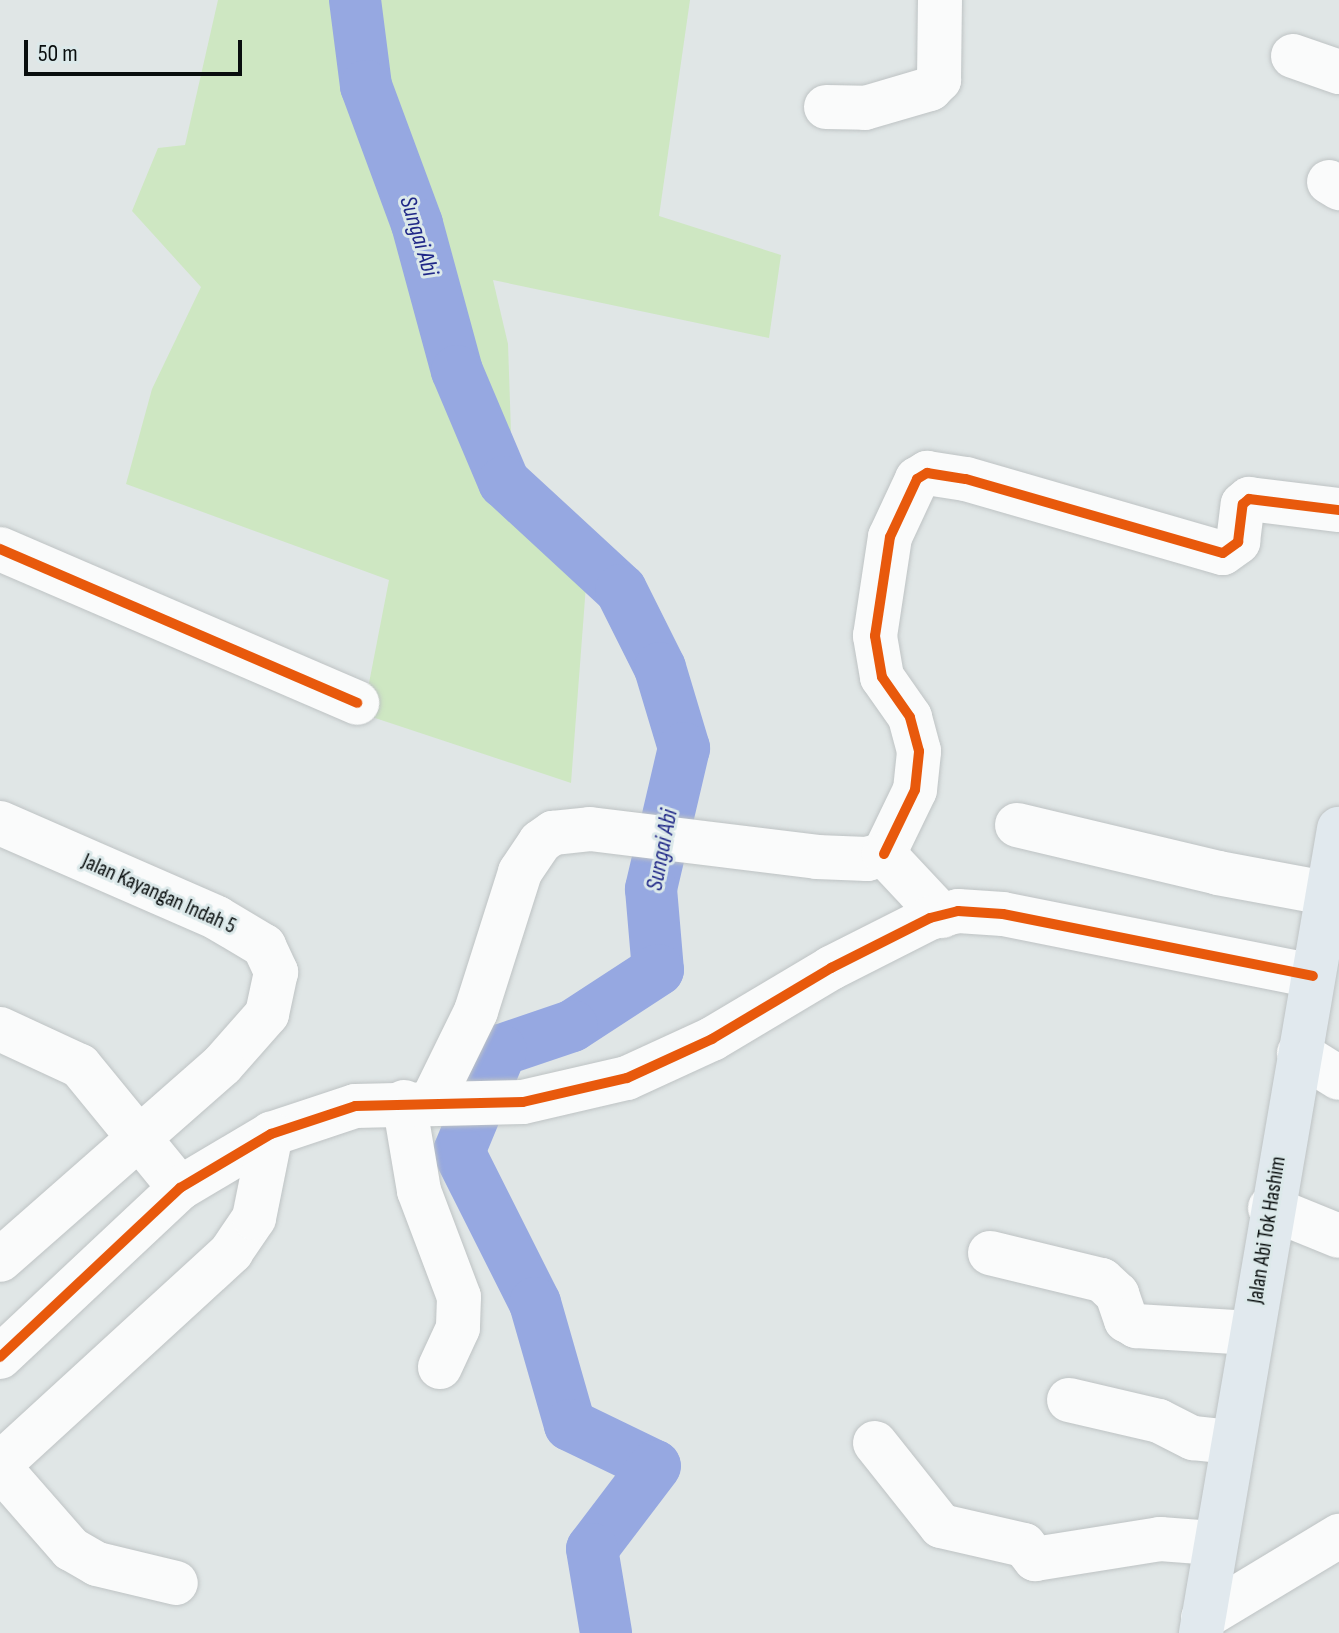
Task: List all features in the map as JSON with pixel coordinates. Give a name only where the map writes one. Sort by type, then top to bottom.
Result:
[{"type":"main road","name":"Jalan Abi Tok Hashim","points":[[1202,1626],[1213,1543],[1270,1208],[1324,937],[1339,829]]},
{"type":"street","points":[[826,107],[865,108],[930,89],[939,80],[940,0]]},
{"type":"street","points":[[1293,56],[1339,72]]},
{"type":"street","points":[[440,1367],[458,1328],[459,1297],[419,1191],[432,1102],[476,1011],[529,855],[553,833],[570,829],[817,857],[867,859],[884,854],[915,790],[919,751],[910,717],[882,677],[875,636],[890,537],[917,479],[927,473],[966,479],[1223,553],[1238,542],[1243,504],[1249,499],[1339,510]]},
{"type":"street","points":[[0,549],[357,703]]},
{"type":"street","name":"Jalan Kayangan Indah 5","points":[[0,823],[217,918],[251,937],[272,959],[276,984],[267,1014],[222,1065],[0,1260]]},
{"type":"street","points":[[1017,825],[1218,873],[1324,937]]},
{"type":"street","points":[[884,854],[942,916]]},
{"type":"street","points":[[0,1357],[180,1188],[271,1134],[355,1106],[523,1102],[595,1088],[667,1062],[871,946],[942,916],[958,911],[1324,937]]},
{"type":"street","points":[[0,1029],[80,1066],[140,1135],[180,1188]]},
{"type":"street","points":[[1299,1053],[1339,1078]]},
{"type":"street","points":[[176,1583],[97,1564],[71,1549],[0,1466],[231,1252],[257,1208],[271,1134]]},
{"type":"street","points":[[1270,1208],[1339,1236]]},
{"type":"street","points":[[990,1253],[1102,1280],[1117,1294],[1126,1320],[1136,1326],[1251,1333]]},
{"type":"street","points":[[1069,1400],[1159,1421],[1193,1438],[1230,1442]]},
{"type":"street","points":[[875,1443],[941,1526],[1024,1545],[1035,1559],[1160,1539],[1213,1543]]},
{"type":"street","points":[[1202,1626],[1339,1536]]},
{"type":"green space","points":[[218,0],[690,0],[659,216],[781,255],[769,338],[493,280],[508,344],[512,461],[589,546],[571,783],[363,714],[389,580],[126,484],[152,389],[201,287],[132,211],[158,148],[185,145]]},
{"type":"waterway","name":"Sungai Abi","points":[[355,0],[366,86],[417,224],[457,371],[504,482],[621,590],[660,668],[684,748],[651,889],[658,970],[572,1026],[501,1050],[459,1152],[535,1303],[570,1425],[655,1466],[592,1549],[606,1633]]},
{"type":"cycle path","points":[[884,854],[915,790],[919,751],[910,717],[882,677],[875,636],[890,537],[917,479],[927,473],[966,479],[1223,553],[1238,542],[1243,504],[1249,499],[1339,510]]},
{"type":"cycle path","points":[[0,549],[357,703]]},
{"type":"cycle path","points":[[0,1357],[180,1188],[271,1134],[355,1106],[523,1102],[627,1078],[712,1039],[831,968],[930,918],[958,911],[1003,914],[1313,976]]}]
